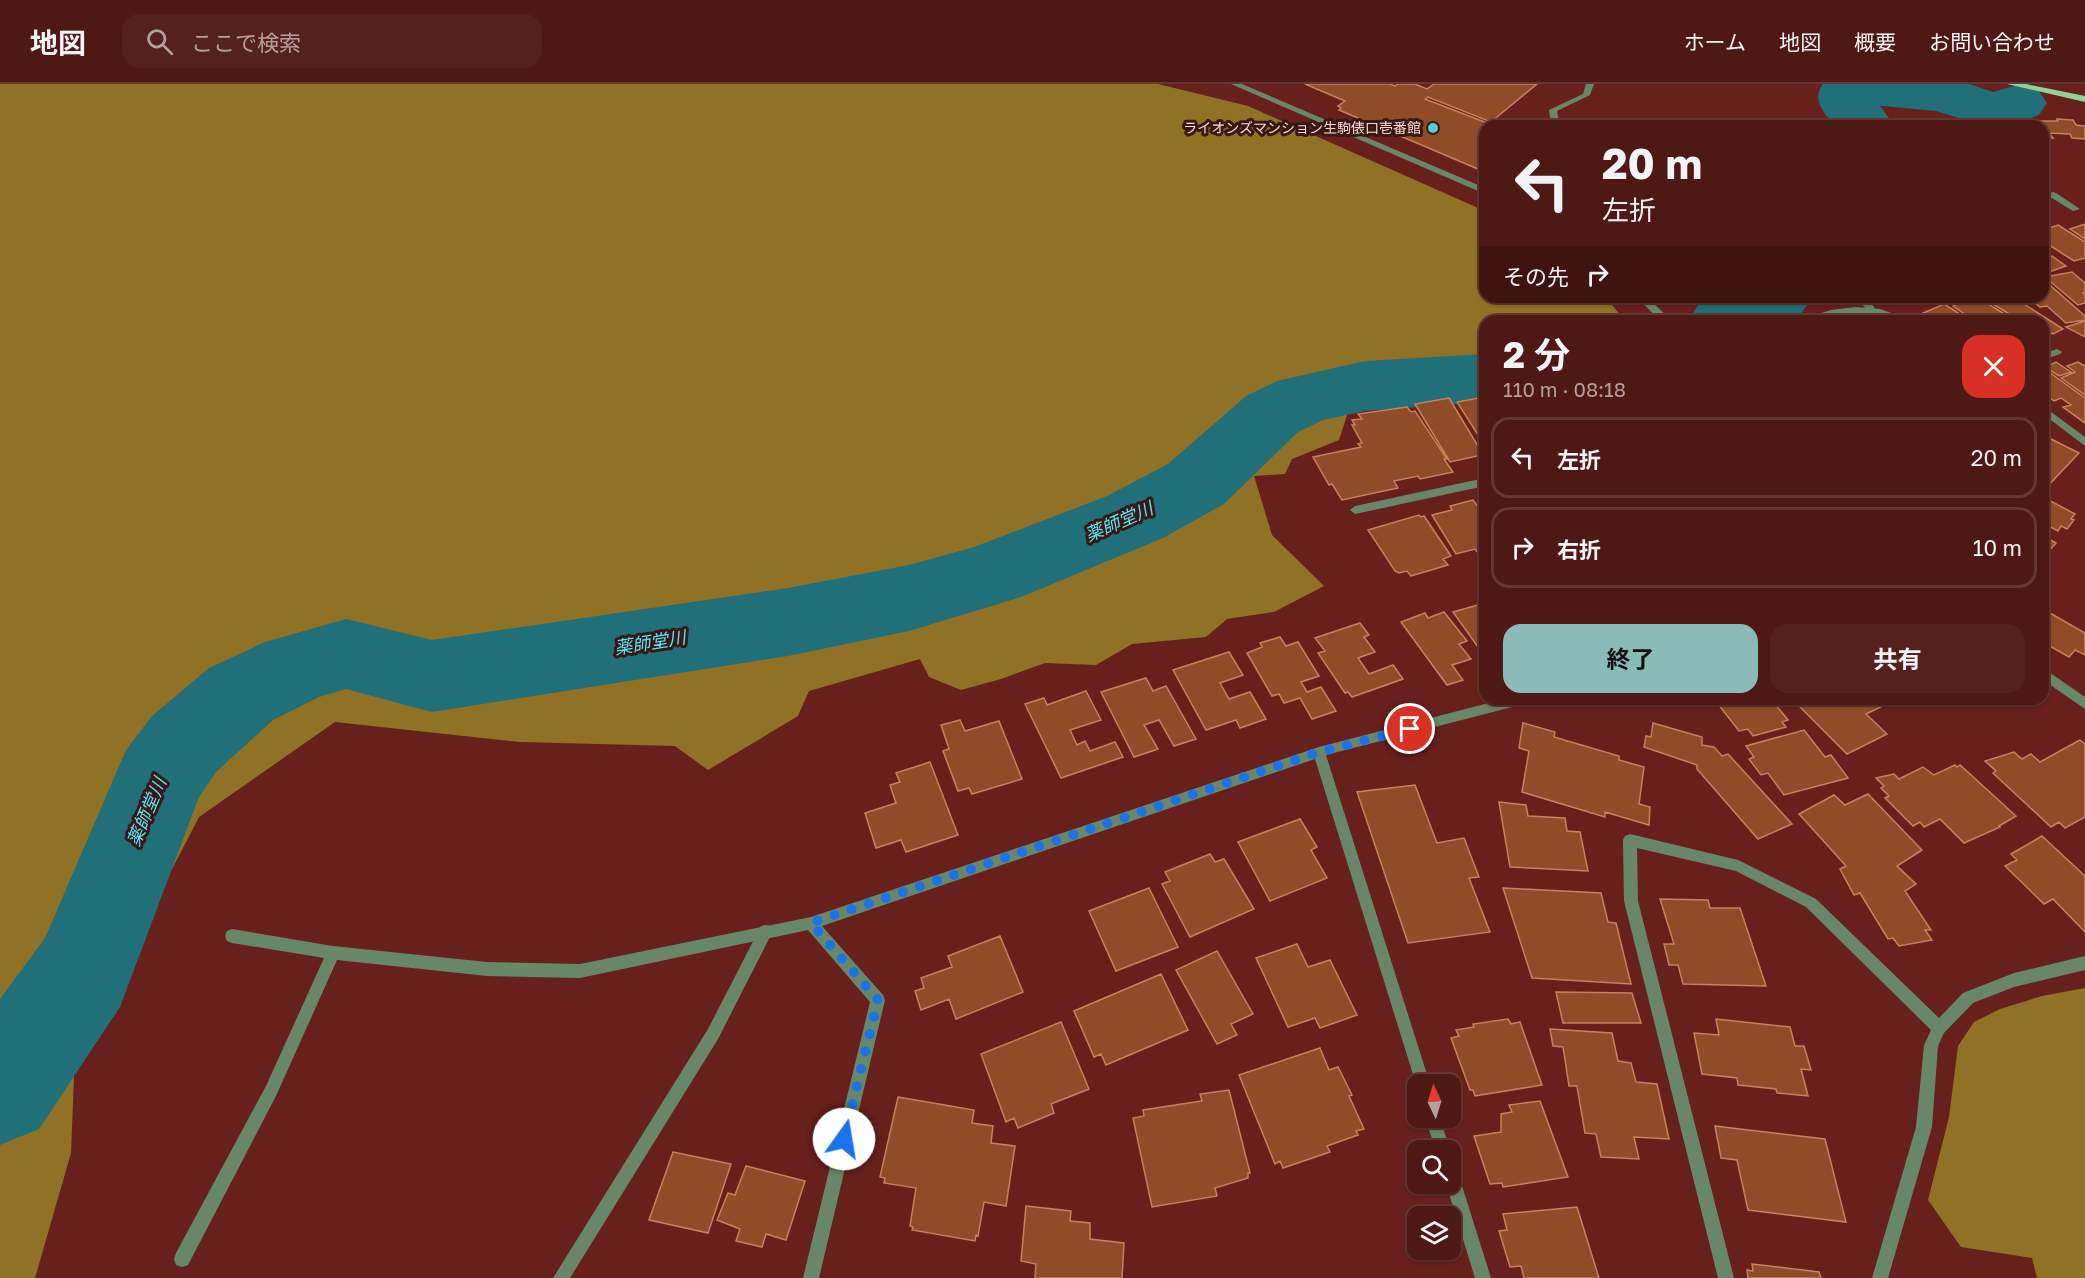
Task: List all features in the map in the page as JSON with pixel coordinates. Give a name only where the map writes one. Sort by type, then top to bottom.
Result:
[{"type":"main road","points":[[2013,84],[2085,99]]},
{"type":"street","points":[[1235,84],[1479,188]]},
{"type":"street","points":[[1557,120],[1553,110],[1586,95],[1590,84]]},
{"type":"street","points":[[2049,197],[2053,195],[2076,209]]},
{"type":"street","points":[[1648,303],[1660,315]]},
{"type":"street","points":[[1866,303],[1871,310]]},
{"type":"street","points":[[1821,315],[1832,311],[1871,310],[1887,315]]},
{"type":"street","points":[[2049,355],[2057,352]]},
{"type":"street","points":[[2049,414],[2085,442]]},
{"type":"street","points":[[1355,510],[1479,483]]},
{"type":"street","points":[[2049,678],[2085,704]]},
{"type":"street","points":[[232,936],[333,953],[487,969],[580,971],[811,923],[1319,752],[1501,705]]},
{"type":"street","points":[[1319,752],[1420,1074]]},
{"type":"street","points":[[1726,1278],[1631,901],[1630,840],[1738,866],[1811,903],[1939,1028]]},
{"type":"street","points":[[811,923],[878,1000],[811,1278]]},
{"type":"street","points":[[561,1278],[712,1034],[766,931]]},
{"type":"street","points":[[182,1259],[271,1091],[333,953]]},
{"type":"street","points":[[1880,1278],[1924,1127],[1931,1045],[1939,1028],[1968,998],[2014,980],[2085,963]]},
{"type":"street","points":[[1457,1194],[1483,1278]]},
{"type":"shaded area","points":[[0,84],[1158,84],[1248,106],[1479,208],[1479,303],[1610,303],[1620,315],[1479,315],[1479,388],[1349,409],[1339,440],[1292,459],[1285,474],[1254,476],[1272,535],[1324,586],[1274,612],[1227,619],[1206,637],[1132,644],[1096,665],[1045,663],[961,690],[929,677],[920,659],[809,691],[798,716],[708,770],[675,746],[520,742],[335,722],[199,817],[144,923],[76,1026],[71,1153],[35,1278],[0,1278]]},
{"type":"shaded area","points":[[2085,988],[2085,1278],[2037,1278],[2032,1258],[1961,1247],[1928,1200],[1949,1117],[1958,1046],[1974,1022],[2000,1009],[2042,996]]},
{"type":"building","name":"ライオンズマンション生駒俵口壱番館","points":[[1305,84],[1390,84],[1395,86],[1415,84],[1427,89],[1434,84],[1537,84],[1493,120],[1486,120],[1428,97],[1425,99],[1479,120],[1479,169],[1339,110],[1341,108],[1338,106],[1345,101]]},
{"type":"building","points":[[2057,119],[2073,120],[2076,125],[2085,126],[2085,139],[2072,138],[2070,134],[2049,133],[2049,121],[2058,121]]},
{"type":"building","points":[[2085,224],[2085,239],[2070,229]]},
{"type":"building","points":[[2058,225],[2085,242],[2085,258],[2074,261],[2049,245],[2049,228]]},
{"type":"building","points":[[2052,256],[2066,266],[2049,272],[2049,257]]},
{"type":"building","points":[[2072,272],[2085,283],[2083,293],[2085,303],[2078,305],[2049,280],[2049,276]]},
{"type":"building","points":[[2049,284],[2085,316],[2085,320],[2066,323],[2047,306],[2040,307],[2035,303],[2049,303]]},
{"type":"building","points":[[1959,303],[1987,303],[2006,315],[1966,315],[1953,306]]},
{"type":"building","points":[[1991,303],[2022,303],[2041,315],[2011,315]]},
{"type":"building","points":[[1944,304],[1961,315],[1922,315]]},
{"type":"building","points":[[2049,320],[2063,329],[2053,334],[2049,332]]},
{"type":"building","points":[[2085,321],[2085,337],[2066,327]]},
{"type":"building","points":[[2056,362],[2071,372],[2059,376],[2049,370],[2049,365]]},
{"type":"building","points":[[2078,362],[2085,366],[2085,395],[2061,378],[2075,372],[2067,366]]},
{"type":"building","points":[[2049,372],[2085,398],[2085,423],[2063,407],[2071,405],[2061,398],[2054,401],[2049,397]]},
{"type":"building","points":[[1449,398],[1479,448],[1479,456],[1450,462],[1415,404]]},
{"type":"building","points":[[1479,398],[1479,437],[1457,402]]},
{"type":"building","points":[[1407,407],[1411,412],[1415,411],[1453,472],[1420,479],[1418,476],[1394,481],[1398,488],[1342,500],[1332,484],[1329,485],[1313,457],[1361,447],[1358,444],[1362,443],[1352,425],[1355,425],[1352,420],[1362,419],[1358,414]]},
{"type":"building","points":[[2049,438],[2079,453],[2049,485]]},
{"type":"building","points":[[1473,500],[1479,508],[1479,554],[1475,549],[1456,554],[1432,515],[1452,510],[1450,506]]},
{"type":"building","points":[[2049,500],[2075,514],[2071,519],[2074,520],[2067,529],[2061,526],[2058,531],[2049,526]]},
{"type":"building","points":[[1419,515],[1424,516],[1451,556],[1443,559],[1448,565],[1411,576],[1407,571],[1399,573],[1395,571],[1368,530]]},
{"type":"building","points":[[2049,539],[2056,543],[2049,551]]},
{"type":"building","points":[[1479,605],[1479,649],[1453,612]]},
{"type":"building","points":[[1444,612],[1467,641],[1459,644],[1471,659],[1452,665],[1463,680],[1447,685],[1401,622],[1425,613],[1428,618]]},
{"type":"building","points":[[2049,612],[2085,633],[2085,655],[2075,650],[2069,657],[2049,646]]},
{"type":"building","points":[[1360,623],[1369,635],[1364,637],[1375,652],[1358,658],[1369,674],[1393,665],[1403,679],[1352,697],[1348,692],[1345,693],[1318,653],[1325,651],[1315,638]]},
{"type":"building","points":[[1280,637],[1286,646],[1298,642],[1319,676],[1301,682],[1307,692],[1321,687],[1336,711],[1312,719],[1300,698],[1284,703],[1279,694],[1272,696],[1247,653],[1262,647],[1260,643]]},
{"type":"building","points":[[1229,652],[1243,675],[1220,683],[1229,699],[1250,692],[1266,719],[1240,728],[1236,720],[1206,730],[1173,670]]},
{"type":"building","points":[[1146,678],[1153,691],[1166,686],[1196,739],[1174,746],[1159,720],[1144,725],[1158,749],[1134,757],[1101,692]]},
{"type":"building","points":[[1086,691],[1101,720],[1070,730],[1077,745],[1085,741],[1090,751],[1115,742],[1123,757],[1061,778],[1025,704],[1044,698],[1047,705]]},
{"type":"building","points":[[1719,705],[1776,705],[1788,720],[1782,722],[1786,727],[1753,736],[1748,729],[1739,731]]},
{"type":"building","points":[[1804,705],[1885,705],[1866,714],[1887,734],[1847,754],[1800,707]]},
{"type":"building","points":[[960,720],[965,731],[999,721],[1022,779],[972,794],[969,788],[958,791],[943,751],[949,749],[941,725]]},
{"type":"building","points":[[1523,723],[1555,732],[1554,737],[1619,756],[1619,760],[1644,767],[1639,804],[1650,807],[1649,825],[1605,812],[1605,817],[1522,792],[1529,751],[1519,748]]},
{"type":"building","points":[[1653,723],[1702,737],[1702,745],[1714,747],[1722,756],[1728,754],[1792,824],[1758,839],[1697,769],[1697,765],[1644,747],[1646,736],[1651,737]]},
{"type":"building","points":[[1804,730],[1825,757],[1831,755],[1848,778],[1784,795],[1768,773],[1761,775],[1749,759],[1754,757],[1746,746]]},
{"type":"building","points":[[2080,740],[2085,744],[2085,817],[2065,828],[2059,822],[2051,827],[1993,773],[1996,771],[1985,761],[2014,752],[2022,759],[2031,754],[2040,762]]},
{"type":"building","points":[[930,762],[958,835],[906,852],[901,840],[876,848],[865,813],[896,803],[890,785],[900,782],[896,773]]},
{"type":"building","points":[[1955,765],[1957,767],[1960,765],[2016,816],[2000,827],[1964,843],[1940,819],[1924,827],[1920,822],[1913,826],[1885,798],[1889,796],[1881,788],[1884,786],[1876,778],[1894,774],[1899,779],[1923,767],[1934,775]]},
{"type":"building","points":[[1415,785],[1437,843],[1464,838],[1479,877],[1469,878],[1490,932],[1408,943],[1357,792]]},
{"type":"building","points":[[1868,794],[1922,850],[1897,866],[1916,884],[1905,891],[1931,930],[1925,930],[1932,940],[1899,946],[1893,938],[1888,939],[1860,893],[1854,895],[1840,869],[1846,866],[1799,814],[1834,795],[1845,805]]},
{"type":"building","points":[[1499,802],[1526,805],[1528,816],[1565,818],[1567,831],[1580,832],[1588,871],[1510,867]]},
{"type":"building","points":[[1300,819],[1317,847],[1311,850],[1327,878],[1270,901],[1238,842]]},
{"type":"building","points":[[2042,836],[2085,876],[2085,932],[2053,899],[2044,904],[2005,866],[2017,860],[2011,854]]},
{"type":"building","points":[[1210,854],[1215,862],[1224,859],[1254,909],[1190,937],[1162,884],[1170,881],[1165,872]]},
{"type":"building","points":[[1149,888],[1178,947],[1116,971],[1089,911]]},
{"type":"building","points":[[1503,888],[1601,893],[1608,922],[1616,923],[1631,984],[1532,978]]},
{"type":"building","points":[[1660,899],[1708,900],[1710,908],[1740,908],[1766,986],[1683,984],[1678,965],[1669,965],[1664,944],[1674,944]]},
{"type":"building","points":[[1000,936],[1023,992],[956,1019],[949,999],[921,1010],[915,991],[924,988],[921,978],[952,967],[948,956]]},
{"type":"building","points":[[1297,944],[1308,967],[1330,960],[1357,1015],[1320,1028],[1315,1018],[1288,1027],[1256,958]]},
{"type":"building","points":[[1217,951],[1253,1014],[1231,1024],[1237,1035],[1217,1044],[1176,970]]},
{"type":"building","points":[[1161,974],[1188,1030],[1106,1065],[1101,1054],[1094,1057],[1074,1011]]},
{"type":"building","points":[[1556,992],[1632,993],[1641,1023],[1563,1023]]},
{"type":"building","points":[[1508,1019],[1511,1024],[1520,1022],[1542,1085],[1475,1096],[1473,1090],[1470,1090],[1451,1038],[1459,1036],[1456,1030],[1474,1027],[1473,1024]]},
{"type":"building","points":[[1716,1019],[1790,1027],[1795,1046],[1804,1046],[1811,1070],[1801,1069],[1808,1096],[1777,1093],[1776,1089],[1738,1085],[1737,1078],[1702,1074],[1694,1033],[1719,1035]]},
{"type":"building","points":[[1061,1022],[1089,1089],[1051,1104],[1054,1113],[1018,1128],[1014,1118],[1006,1122],[981,1054]]},
{"type":"building","points":[[1550,1029],[1612,1033],[1618,1061],[1631,1063],[1636,1082],[1657,1084],[1669,1139],[1634,1137],[1639,1159],[1601,1157],[1596,1134],[1585,1133],[1577,1086],[1569,1086],[1563,1047],[1553,1046]]},
{"type":"building","points":[[1320,1048],[1329,1070],[1338,1067],[1352,1095],[1349,1096],[1364,1129],[1356,1131],[1358,1135],[1327,1146],[1330,1152],[1283,1168],[1280,1161],[1275,1164],[1239,1075]]},
{"type":"building","points":[[1229,1090],[1250,1173],[1248,1173],[1248,1178],[1215,1188],[1217,1196],[1152,1207],[1133,1118],[1144,1116],[1143,1110],[1202,1101],[1200,1094]]},
{"type":"building","points":[[898,1097],[974,1110],[972,1123],[993,1126],[991,1143],[1015,1146],[1006,1206],[984,1202],[975,1241],[912,1230],[913,1227],[910,1226],[916,1188],[884,1183],[885,1178],[880,1177]]},
{"type":"building","points":[[1540,1101],[1568,1177],[1503,1187],[1502,1183],[1490,1184],[1474,1136],[1501,1132],[1501,1114],[1512,1112],[1509,1105]]},
{"type":"building","points":[[1715,1126],[1825,1139],[1846,1222],[1748,1210],[1737,1160],[1721,1158]]},
{"type":"building","points":[[673,1152],[731,1164],[708,1233],[649,1220]]},
{"type":"building","points":[[746,1166],[805,1181],[786,1240],[766,1234],[762,1247],[736,1241],[740,1229],[717,1220],[728,1193],[735,1195]]},
{"type":"building","points":[[1026,1206],[1071,1211],[1070,1221],[1090,1223],[1090,1239],[1124,1243],[1122,1278],[1035,1278],[1036,1264],[1021,1261]]},
{"type":"building","points":[[1577,1207],[1599,1278],[1524,1278],[1521,1266],[1510,1267],[1499,1231],[1507,1230],[1503,1214]]},
{"type":"building","points":[[1752,1264],[1819,1272],[1821,1278],[1748,1278],[1747,1270],[1753,1271]]},
{"type":"waterway","name":"薬師堂川","points":[[1860,120],[1847,103],[1846,92],[1869,88],[1913,90],[1951,97],[1995,110],[2018,103]]},
{"type":"waterway","name":"薬師堂川","points":[[1739,315],[1770,303]]},
{"type":"waterway","name":"薬師堂川","points":[[0,1090],[83,972],[159,779],[184,744],[241,694],[296,667],[346,654],[432,676],[788,622],[909,598],[992,574],[1135,517],[1196,484],[1272,414],[1303,399],[1365,386],[1479,378]]},
{"type":"place","name":"ライオンズマンション生駒俵口壱番館","points":[[1433,128]]},
{"type":"route","points":[[844,1139],[878,1000],[811,923],[1319,752],[1410,729]]}]
